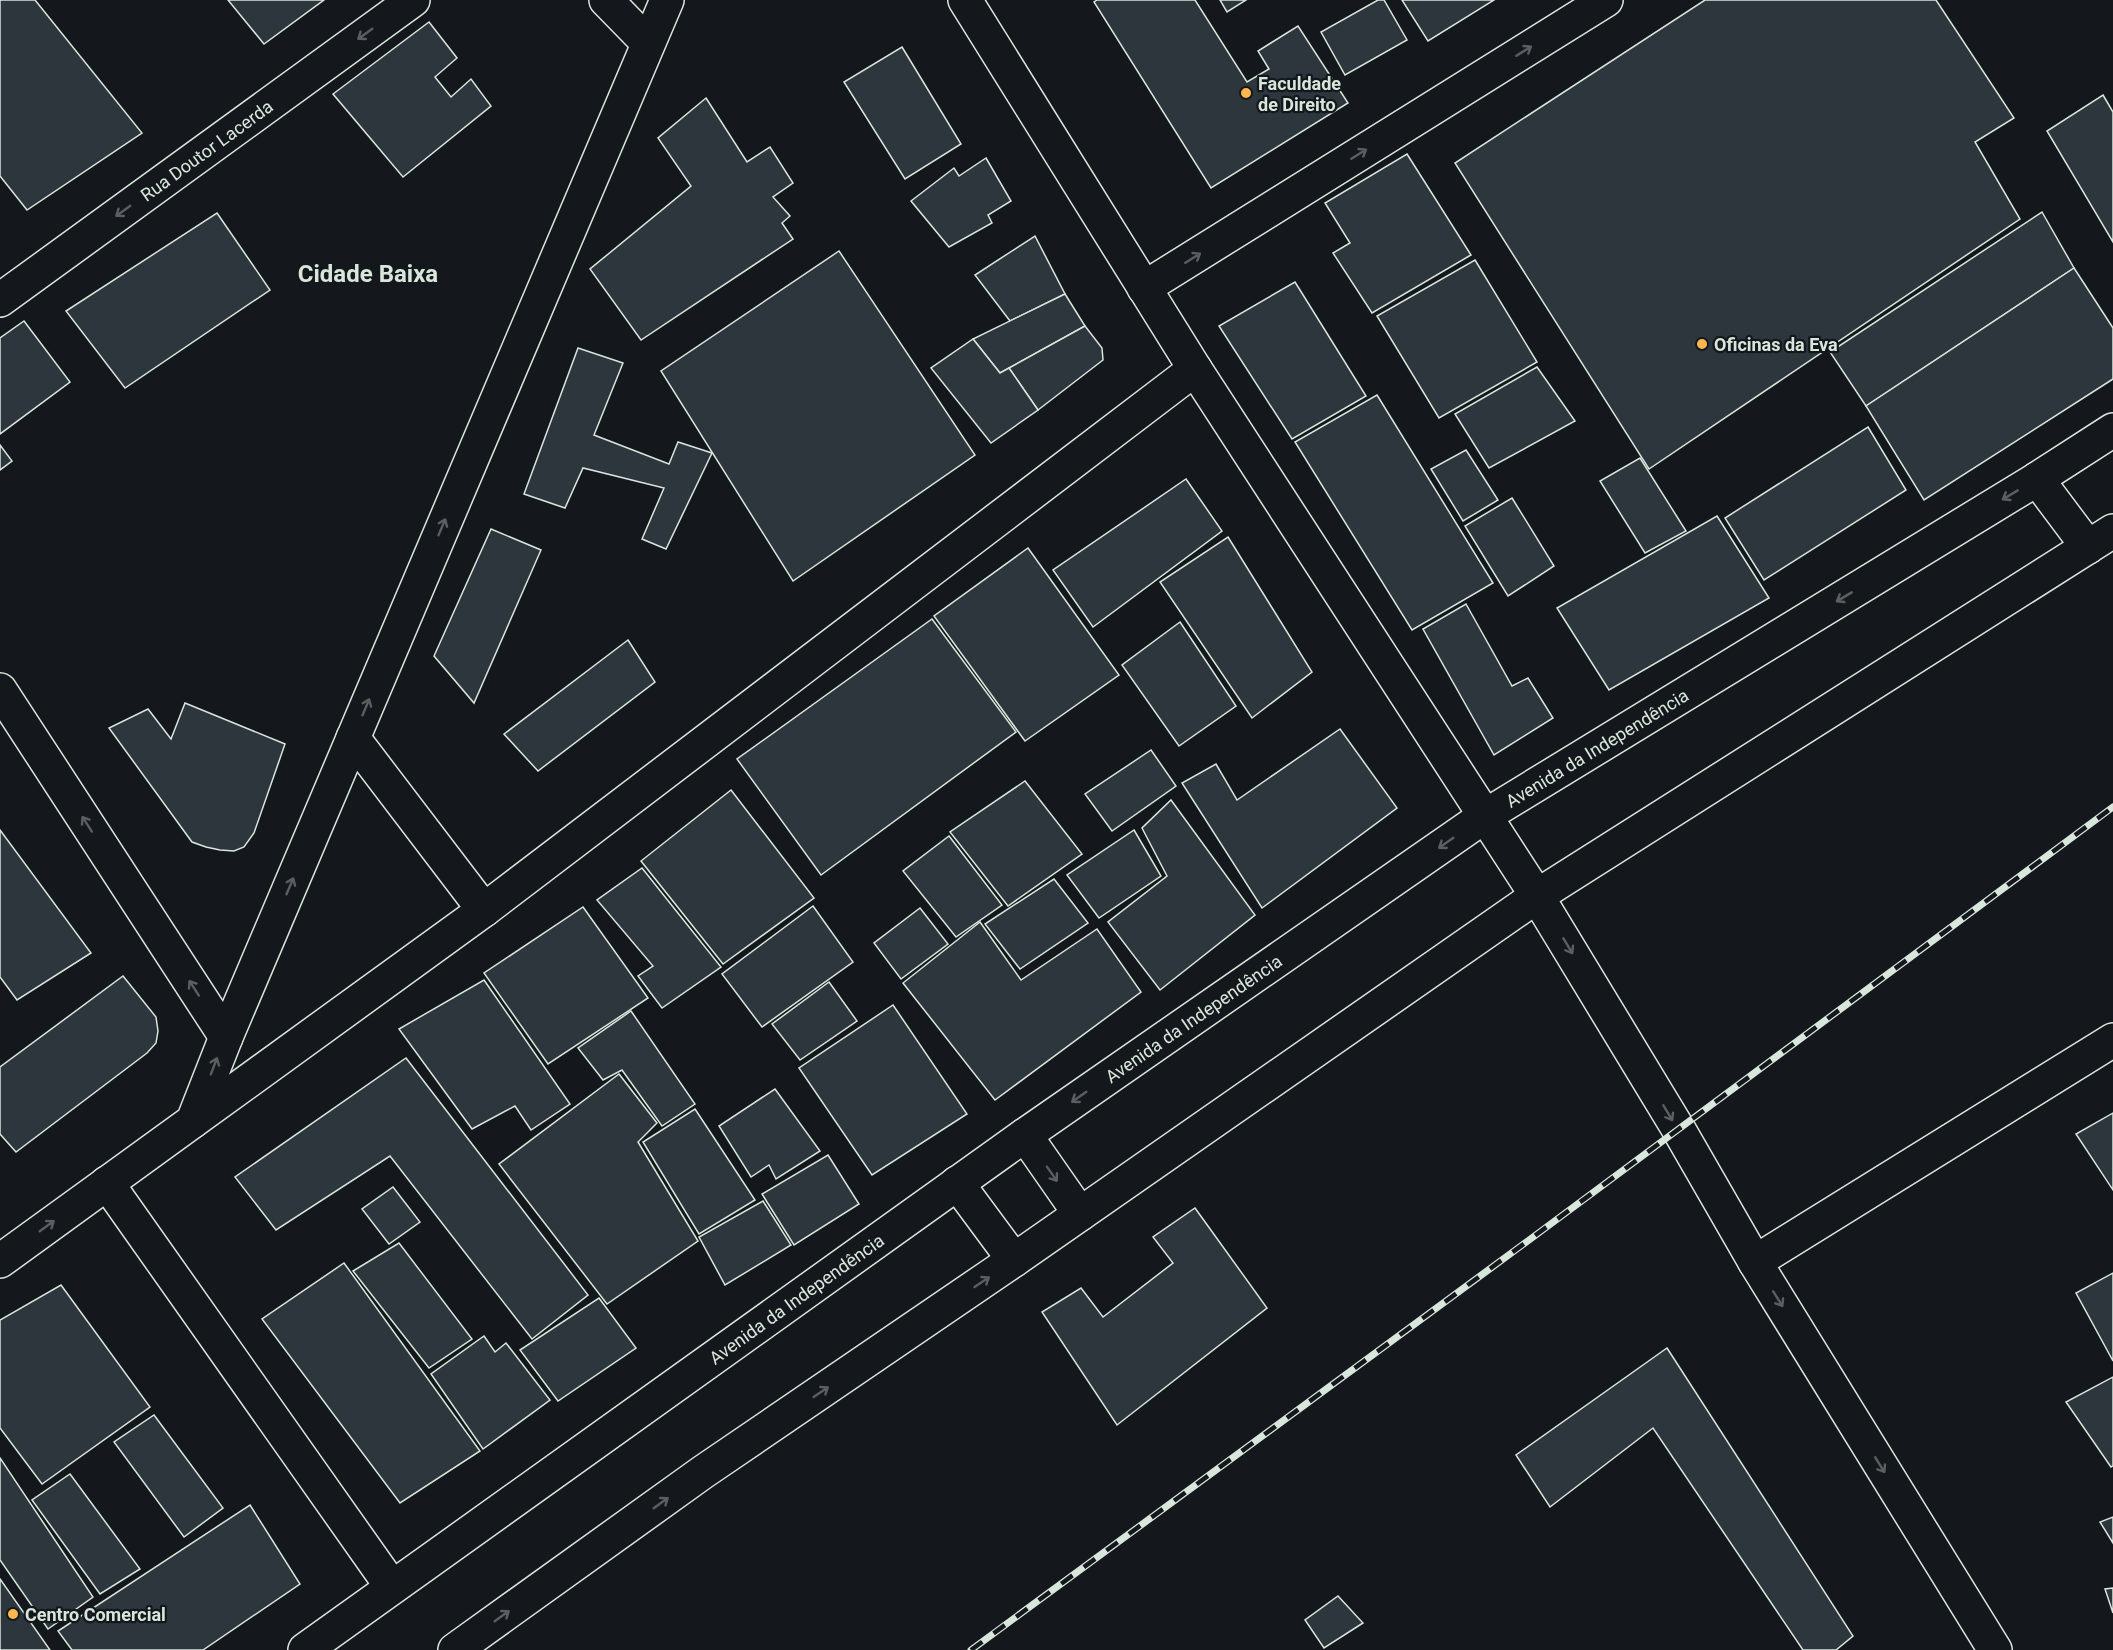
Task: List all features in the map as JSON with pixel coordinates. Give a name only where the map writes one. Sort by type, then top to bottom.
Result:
[{"type":"main road","name":"Rua Doutor Lacerda","points":[[0,300],[412,0]]},
{"type":"main road","points":[[606,0],[648,43]]},
{"type":"main road","points":[[193,1121],[226,1037],[667,0]]},
{"type":"main road","points":[[965,0],[1195,369],[1537,896],[1679,1130],[1755,1262],[1995,1650]]},
{"type":"main road","points":[[1144,288],[1606,0]]},
{"type":"main road","points":[[0,1261],[484,910],[1195,369]]},
{"type":"main road","name":"Avenida da Independência","points":[[305,1650],[957,1183],[1485,816],[2037,479],[2113,430]]},
{"type":"main road","points":[[455,1650],[703,1472],[1014,1260],[1537,896],[2101,539],[2037,479]]},
{"type":"main road","points":[[0,690],[226,1037]]},
{"type":"main road","points":[[353,738],[484,910]]},
{"type":"main road","points":[[1755,1262],[2113,1040]]},
{"type":"main road","points":[[1025,1135],[1080,1214]]},
{"type":"main road","points":[[107,1183],[392,1587]]},
{"type":"main road","points":[[957,1183],[1014,1260]]},
{"type":"building","points":[[0,0],[35,0],[142,133],[27,210],[0,176]]},
{"type":"building","points":[[228,0],[324,0],[264,44]]},
{"type":"building","name":"Faculdade de Direito","points":[[1097,0],[1195,0],[1247,82],[1269,69],[1258,51],[1298,26],[1348,103],[1211,188],[1094,2]]},
{"type":"building","points":[[1220,0],[1246,0],[1227,12]]},
{"type":"building","points":[[1378,0],[1384,0],[1407,40],[1345,75],[1321,32]]},
{"type":"building","points":[[1402,0],[1494,0],[1428,41]]},
{"type":"building","name":"Oficinas da Eva","points":[[1705,0],[1936,0],[2014,118],[1975,142],[2020,219],[1649,469],[1455,163]]},
{"type":"building","points":[[429,22],[457,58],[435,77],[451,97],[471,79],[491,106],[403,177],[333,94]]},
{"type":"building","points":[[902,47],[961,144],[905,179],[844,82]]},
{"type":"building","points":[[2103,95],[2113,112],[2113,242],[2047,131]]},
{"type":"building","points":[[706,98],[747,162],[770,147],[793,183],[773,197],[790,216],[782,223],[793,239],[641,340],[590,269],[691,186],[658,138]]},
{"type":"building","points":[[1407,154],[1471,255],[1372,313],[1333,253],[1350,243],[1325,203]]},
{"type":"building","points":[[986,158],[1011,201],[988,215],[992,223],[949,247],[911,201],[954,168],[959,176]]},
{"type":"building","points":[[2042,212],[2074,268],[1866,406],[1830,352]]},
{"type":"building","points":[[217,213],[270,290],[125,388],[66,311]]},
{"type":"building","points":[[1035,236],[1065,294],[1010,321],[975,275]]},
{"type":"building","points":[[839,251],[975,455],[793,581],[661,371]]},
{"type":"building","points":[[1475,260],[1537,362],[1439,418],[1377,316]]},
{"type":"building","points":[[2074,268],[2113,328],[2113,379],[1924,500],[1866,406]]},
{"type":"building","points":[[1295,282],[1366,396],[1292,439],[1219,326]]},
{"type":"building","points":[[1065,294],[1085,326],[1000,373],[973,339]]},
{"type":"building","points":[[24,321],[70,382],[0,434],[0,338]]},
{"type":"building","points":[[1085,326],[1102,348],[1103,360],[1038,410],[1009,368]]},
{"type":"building","points":[[973,339],[1000,373],[1009,368],[1038,410],[991,443],[931,368]]},
{"type":"building","points":[[578,348],[623,363],[594,435],[669,464],[678,442],[712,453],[666,549],[642,539],[664,488],[583,468],[565,508],[524,494]]},
{"type":"building","points":[[1537,367],[1575,421],[1489,468],[1455,414]]},
{"type":"building","points":[[1377,395],[1493,583],[1412,630],[1295,442]]},
{"type":"building","points":[[1868,427],[1906,490],[1764,580],[1725,518]]},
{"type":"building","points":[[0,445],[12,461],[0,470]]},
{"type":"building","points":[[1466,450],[1498,500],[1463,521],[1431,469]]},
{"type":"building","points":[[1640,458],[1686,531],[1645,553],[1600,481]]},
{"type":"building","points":[[1186,479],[1222,531],[1093,627],[1053,570]]},
{"type":"building","points":[[1512,498],[1554,566],[1508,596],[1465,526]]},
{"type":"building","points":[[1717,516],[1769,598],[1609,690],[1557,608]]},
{"type":"building","points":[[491,529],[541,550],[474,703],[434,656]]},
{"type":"building","points":[[1228,537],[1312,672],[1252,718],[1160,582]]},
{"type":"building","points":[[1028,548],[1119,675],[1025,741],[934,616]]},
{"type":"building","points":[[1466,604],[1512,686],[1528,678],[1553,718],[1494,755],[1423,629]]},
{"type":"building","points":[[932,619],[1016,732],[821,875],[737,759]]},
{"type":"building","points":[[1180,622],[1236,706],[1179,746],[1122,665]]},
{"type":"building","points":[[628,640],[655,682],[538,771],[504,734]]},
{"type":"building","points":[[185,703],[285,744],[254,833],[244,847],[234,851],[206,847],[192,842],[109,728],[148,709],[171,739]]},
{"type":"building","points":[[1340,729],[1397,808],[1262,908],[1182,783],[1216,764],[1237,800]]},
{"type":"building","points":[[1151,750],[1176,786],[1112,831],[1085,794]]},
{"type":"building","points":[[1025,781],[1082,854],[1008,906],[950,832]]},
{"type":"building","points":[[731,790],[814,898],[723,964],[641,861]]},
{"type":"building","points":[[1171,800],[1255,915],[1160,990],[1108,922],[1167,876],[1142,828]]},
{"type":"building","points":[[0,830],[91,953],[17,1000],[0,977]]},
{"type":"building","points":[[1134,830],[1161,876],[1099,918],[1067,875]]},
{"type":"building","points":[[949,836],[1002,905],[956,937],[903,871]]},
{"type":"building","points":[[642,868],[721,967],[662,1008],[638,976],[653,966],[597,900]]},
{"type":"building","points":[[1054,879],[1088,923],[1020,969],[985,924]]},
{"type":"building","points":[[813,906],[853,962],[762,1027],[722,974]]},
{"type":"building","points":[[583,907],[648,998],[548,1064],[484,973]]},
{"type":"building","points":[[920,908],[948,944],[901,979],[874,943]]},
{"type":"building","points":[[980,922],[1021,980],[1097,929],[1141,992],[995,1100],[903,983]]},
{"type":"building","points":[[123,976],[156,1017],[158,1031],[156,1043],[147,1053],[16,1152],[0,1134],[0,1067]]},
{"type":"building","points":[[484,980],[570,1104],[531,1130],[515,1106],[472,1129],[399,1029]]},
{"type":"building","points":[[829,982],[857,1021],[800,1060],[772,1024]]},
{"type":"building","points":[[893,1005],[967,1114],[872,1175],[799,1068]]},
{"type":"building","points":[[631,1011],[695,1104],[662,1126],[622,1070],[603,1080],[578,1048]]},
{"type":"building","points":[[406,1058],[588,1295],[532,1339],[390,1156],[276,1230],[235,1177]]},
{"type":"building","points":[[619,1074],[657,1123],[638,1142],[698,1241],[607,1304],[499,1164]]},
{"type":"building","points":[[775,1089],[820,1151],[776,1179],[769,1165],[751,1177],[719,1126]]},
{"type":"building","points":[[695,1109],[755,1200],[699,1234],[643,1142]]},
{"type":"building","points":[[2113,1113],[2113,1190],[2076,1134]]},
{"type":"building","points":[[828,1155],[859,1204],[794,1245],[762,1194]]},
{"type":"building","points":[[393,1187],[420,1222],[389,1244],[362,1209]]},
{"type":"building","points":[[763,1201],[791,1245],[725,1285],[699,1237]]},
{"type":"building","points":[[1195,1208],[1267,1308],[1117,1425],[1042,1312],[1081,1288],[1103,1317],[1173,1263],[1153,1237]]},
{"type":"building","points":[[399,1243],[472,1339],[429,1368],[353,1271]]},
{"type":"building","points":[[344,1263],[480,1451],[400,1503],[262,1319]]},
{"type":"building","points":[[2113,1273],[2113,1361],[2076,1293]]},
{"type":"building","points":[[61,1285],[150,1407],[42,1484],[0,1428],[0,1320]]},
{"type":"building","points":[[599,1298],[636,1348],[558,1401],[520,1350]]},
{"type":"building","points":[[484,1336],[495,1352],[506,1343],[550,1400],[483,1449],[431,1374]]},
{"type":"building","points":[[1667,1348],[1853,1636],[1836,1650],[1803,1650],[1653,1428],[1550,1507],[1516,1455]]},
{"type":"building","points":[[2113,1377],[2113,1466],[2111,1467],[2066,1402]]},
{"type":"building","points":[[154,1415],[223,1508],[184,1537],[114,1442]]},
{"type":"building","points":[[0,1458],[93,1597],[48,1629],[0,1560]]},
{"type":"building","points":[[70,1474],[140,1569],[100,1594],[32,1500]]},
{"type":"building","points":[[250,1505],[300,1584],[203,1650],[72,1650],[58,1631]]},
{"type":"building","points":[[2113,1517],[2113,1543],[2100,1522]]},
{"type":"building","name":"Centro Comercial","points":[[0,1579],[50,1650],[0,1650]]},
{"type":"building","points":[[2113,1588],[2113,1613],[2105,1589]]},
{"type":"building","points":[[1338,1596],[1363,1623],[1324,1648],[1305,1620]]},
{"type":"railway","points":[[971,1650],[2113,807]]},
{"type":"place","name":"Faculdade de Direito","points":[[1246,93]]},
{"type":"place","name":"Oficinas da Eva","points":[[1702,344]]},
{"type":"place","name":"Centro Comercial","points":[[13,1614]]},
{"type":"district","name":"Cidade Baixa","points":[[368,274]]}]
